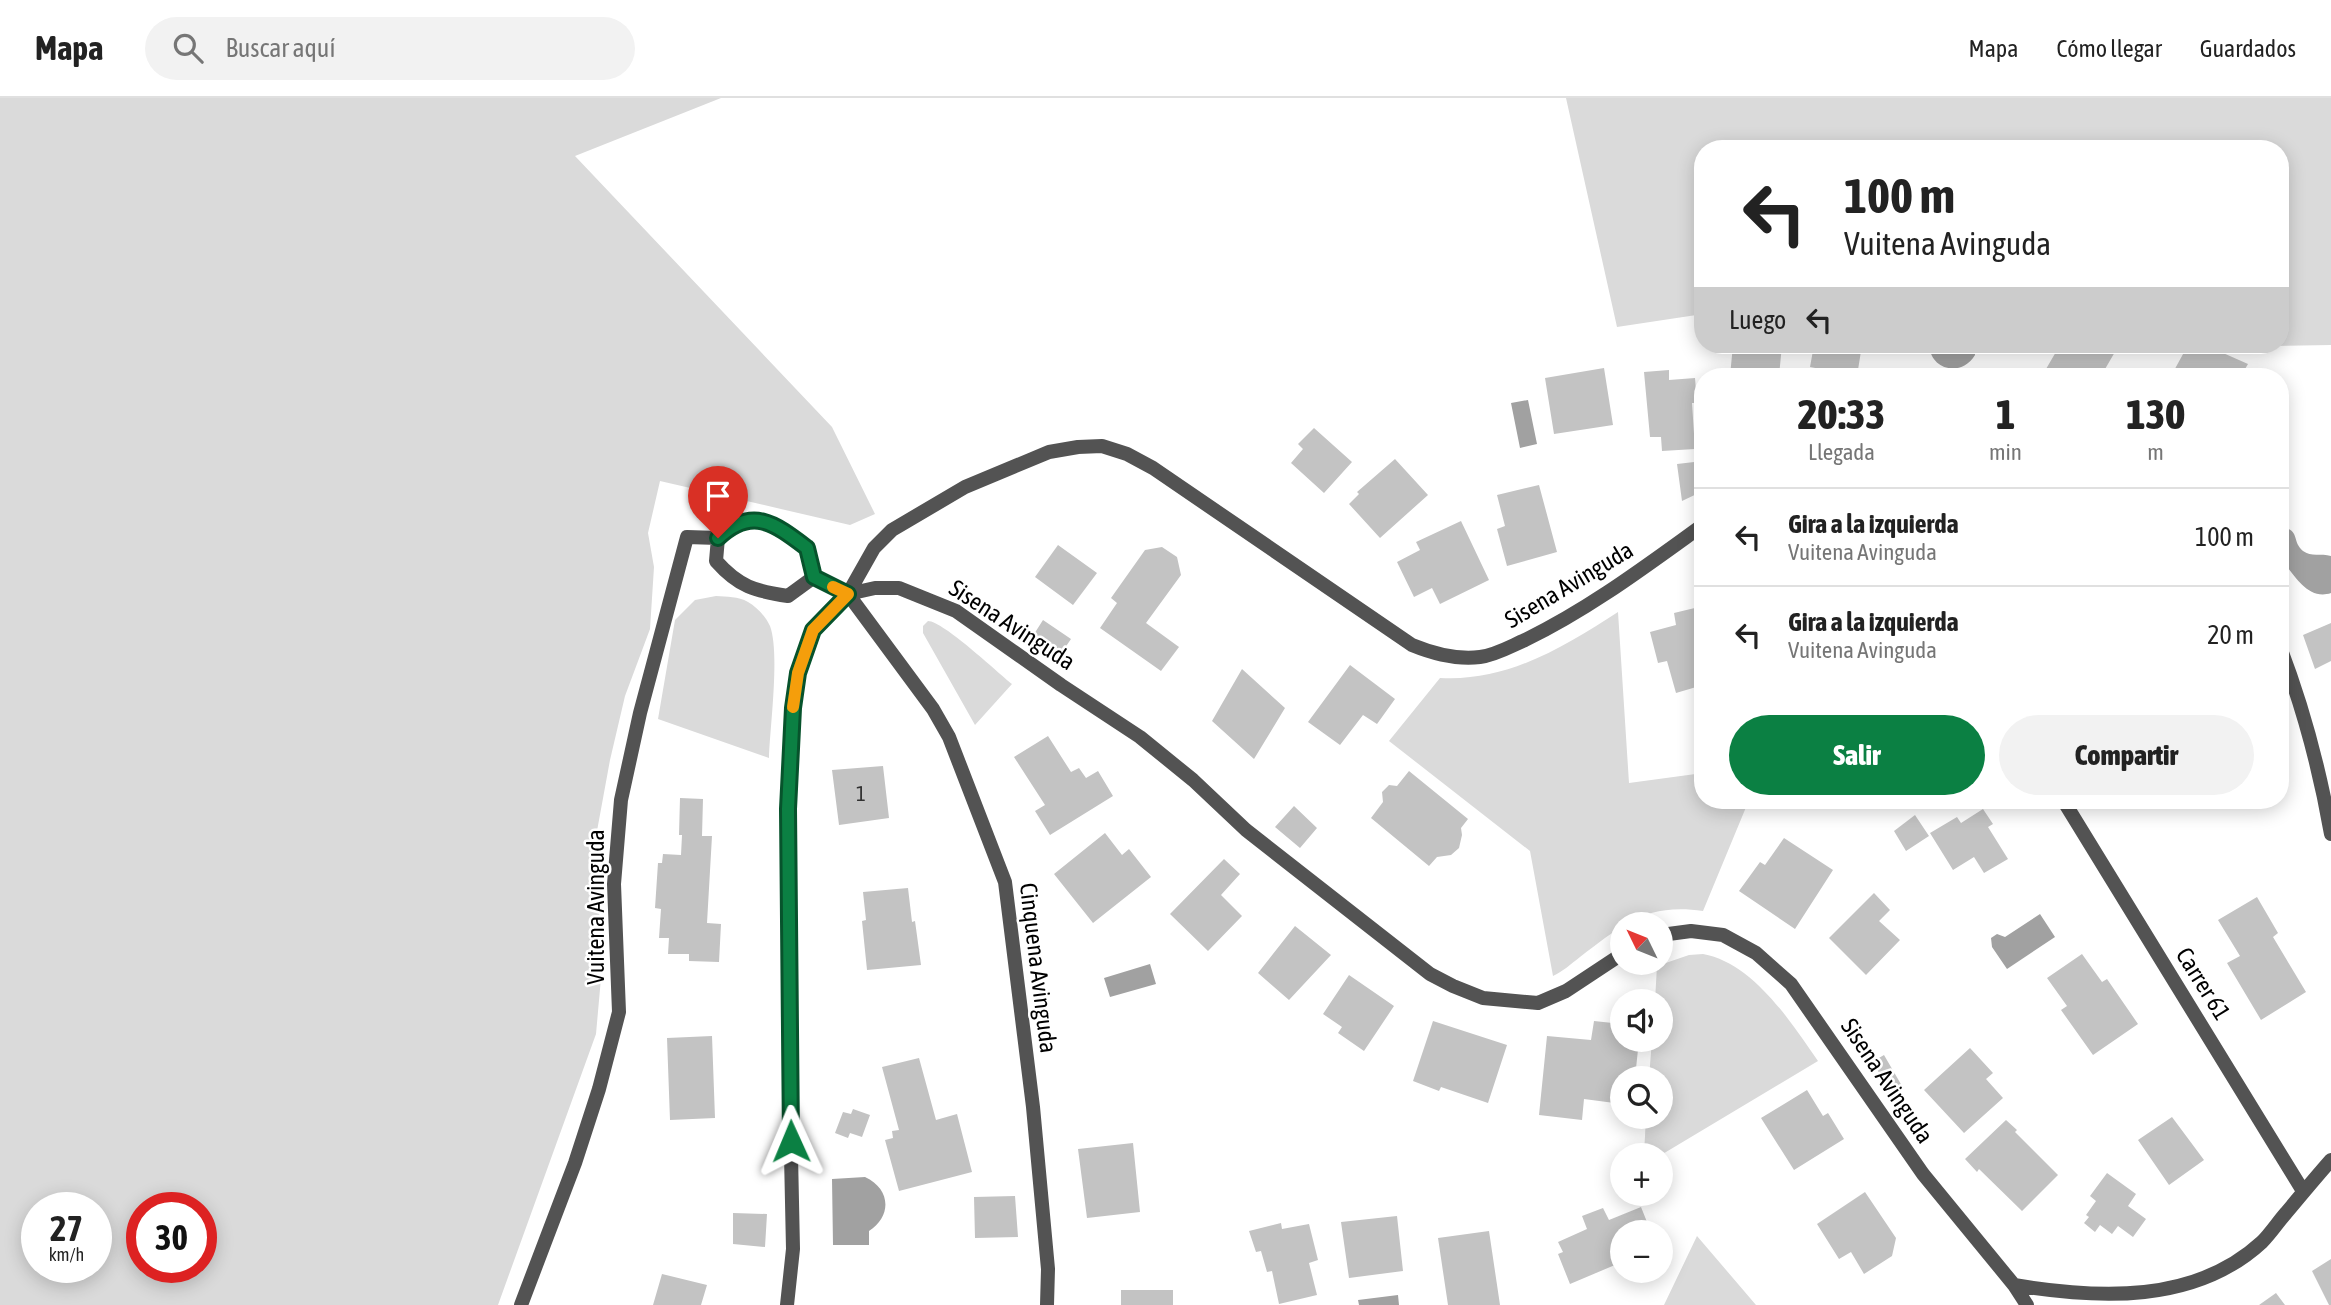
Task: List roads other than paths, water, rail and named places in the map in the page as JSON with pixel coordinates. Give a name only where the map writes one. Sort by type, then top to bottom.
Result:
[{"type":"street","name":"Sisena Avinguda","points":[[848,594],[874,548],[892,530],[974,483],[1049,452],[1078,447],[1101,446],[1127,454],[1153,468],[1412,645],[1454,658],[1482,657],[1504,650],[1548,629],[1617,587],[1694,531]]},
{"type":"street","name":"Vuitena Avinguda","points":[[521,1305],[575,1163],[599,1089],[619,1012],[614,884],[621,800],[640,713],[687,537],[718,538],[732,525],[750,518],[781,529],[807,548],[814,577]]},
{"type":"street","points":[[718,538],[716,561],[730,577],[755,591],[788,596],[814,577],[848,594],[813,630],[798,673],[793,708],[788,823],[793,1249],[787,1305]]},
{"type":"street","name":"Sisena Avinguda","points":[[848,594],[875,587],[899,588],[956,611],[1140,737],[1193,780],[1246,830],[1430,974],[1453,986],[1483,998],[1538,1003],[1566,991],[1610,962]]},
{"type":"street","name":"Cinquena Avinguda","points":[[848,594],[941,722],[1005,882],[1034,1121],[1048,1269],[1047,1305]]},
{"type":"street","points":[[2289,673],[2326,802],[2331,834]]},
{"type":"street","name":"Carrer 61","points":[[2069,809],[2303,1191]]},
{"type":"street","name":"Sisena Avinguda","points":[[1673,933],[1690,931],[1723,935],[1756,953],[1791,984],[1923,1174],[2014,1285],[2027,1305]]},
{"type":"street","points":[[2014,1285],[2084,1294],[2164,1290],[2196,1282],[2227,1267],[2262,1241],[2331,1160]]}]
